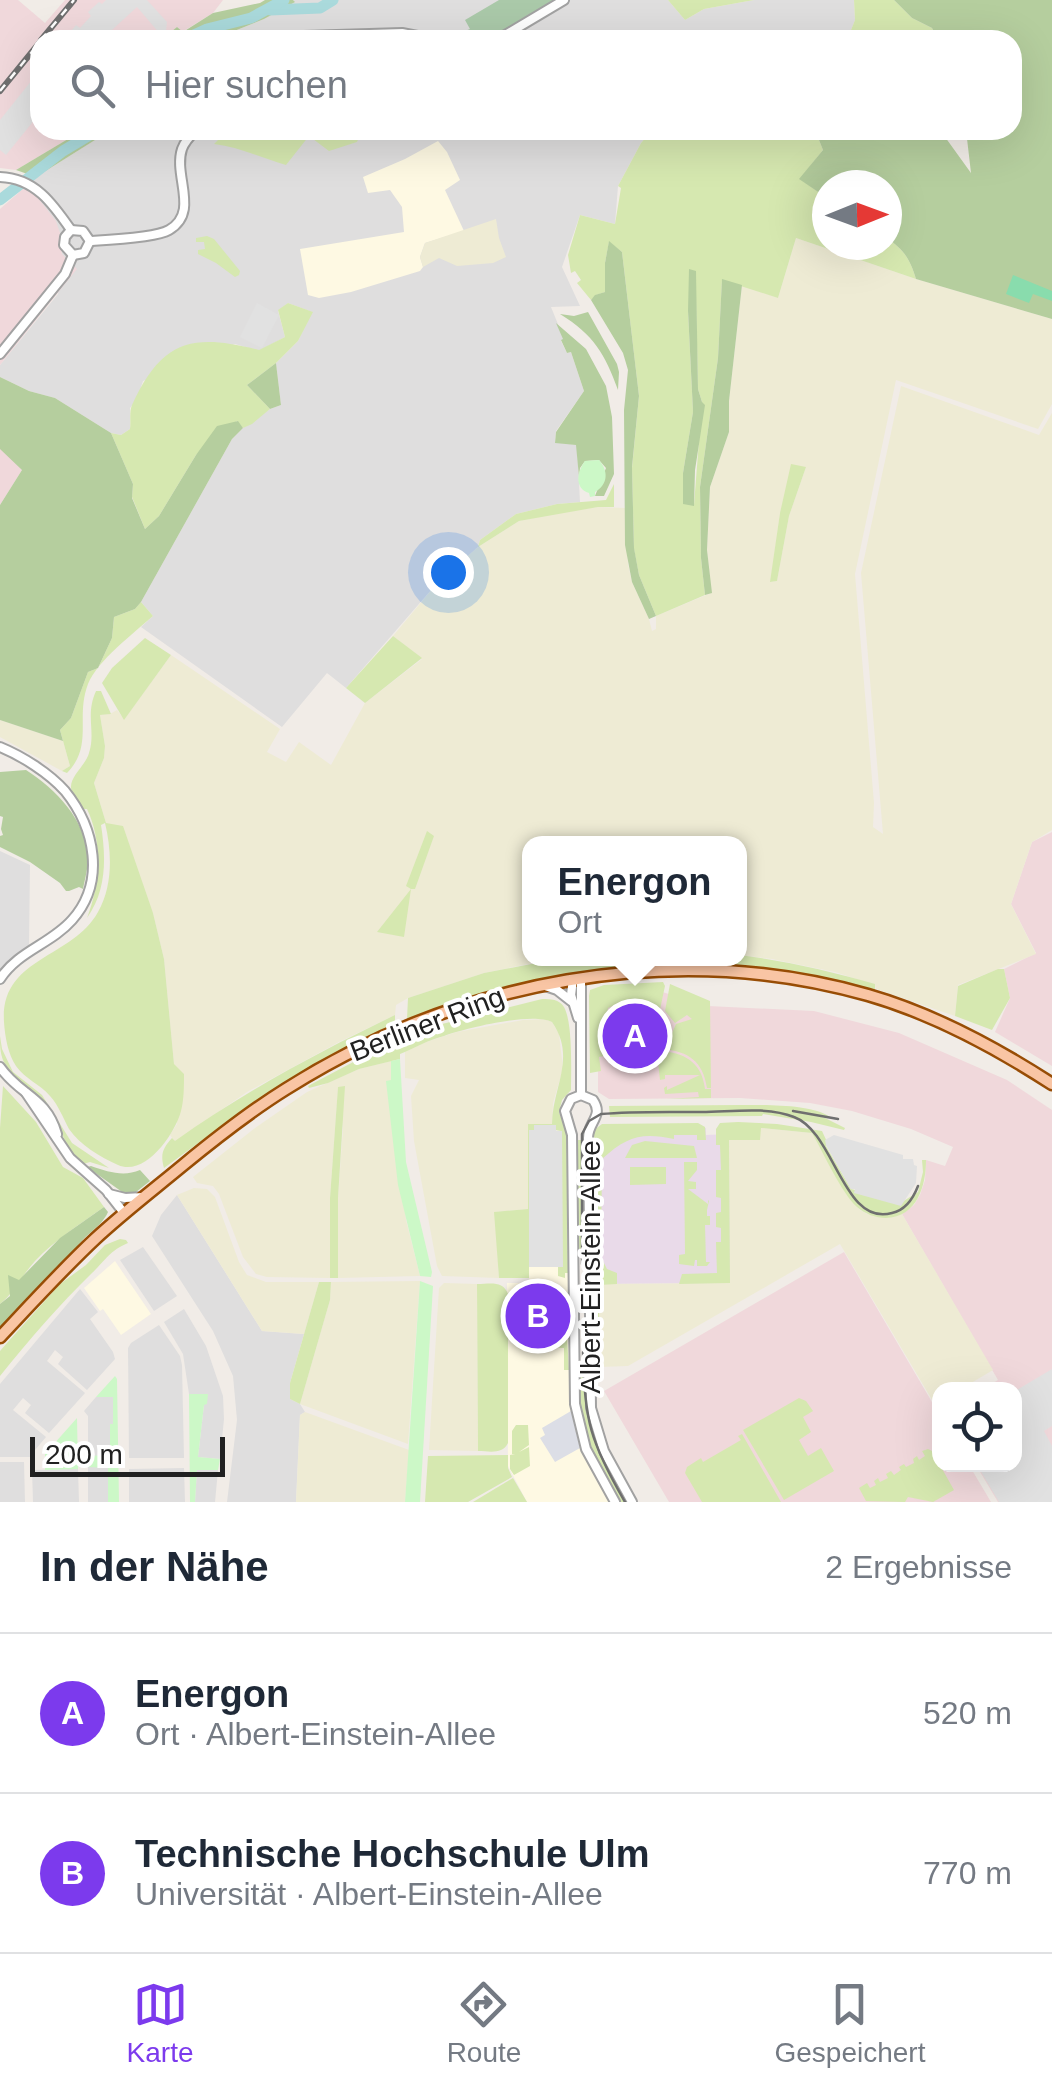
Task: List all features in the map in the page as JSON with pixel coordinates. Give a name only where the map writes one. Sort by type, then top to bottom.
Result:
[{"type":"main road","name":"Berliner Ring","points":[[0,1337],[124,1213],[261,1105],[357,1048],[396,1030],[453,1009],[540,986],[641,971],[714,971],[786,977],[900,1006],[1004,1054],[1052,1084]]},
{"type":"street","points":[[514,30],[564,0]]},
{"type":"street","points":[[90,241],[160,234],[178,222],[185,199],[180,156],[188,140]]},
{"type":"street","points":[[0,176],[36,188],[71,230]]},
{"type":"street","points":[[71,230],[84,230],[90,246],[84,253],[73,254],[64,245],[65,237],[71,230]]},
{"type":"street","points":[[0,354],[65,274],[73,254]]},
{"type":"street","points":[[0,747],[26,761],[65,792],[86,825],[94,855],[90,888],[79,911],[54,936],[14,962],[0,979]]},
{"type":"street","name":"Albert-Einstein-Allee","points":[[577,978],[571,990],[580,1026]]},
{"type":"street","name":"Albert-Einstein-Allee","points":[[577,978],[581,1095]]},
{"type":"street","points":[[540,986],[560,992],[574,1004]]},
{"type":"street","points":[[0,1066],[26,1092],[70,1158],[124,1213]]},
{"type":"street","name":"Albert-Einstein-Allee","points":[[615,1502],[588,1454],[575,1404],[572,1135],[566,1106],[581,1095],[591,1098],[598,1115],[588,1138],[591,1408],[604,1451],[632,1502]]},
{"type":"street","points":[[570,1123],[580,1128],[592,1124]]},
{"type":"street","points":[[109,1194],[143,1198]]},
{"type":"shaded area","points":[[0,0],[18,0],[45,23],[65,0],[223,0],[213,13],[185,30],[30,30],[30,140],[66,140],[16,170],[0,168]]},
{"type":"shaded area","points":[[106,0],[147,0],[167,22],[166,30],[157,30],[137,7],[112,30],[72,30],[76,25],[80,28],[91,16],[88,12],[99,2]]},
{"type":"shaded area","points":[[668,0],[685,20],[704,9],[754,0],[854,0],[855,20],[851,30],[237,30],[294,1]]},
{"type":"shaded area","points":[[30,82],[30,125],[6,155],[0,150],[0,120]]},
{"type":"shaded area","points":[[95,140],[644,140],[618,186],[615,224],[580,215],[562,267],[580,306],[551,307],[564,339],[561,341],[567,353],[571,352],[584,391],[556,431],[555,442],[577,445],[580,502],[516,514],[480,540],[478,547],[438,582],[346,688],[327,673],[282,727],[141,627],[153,616],[141,602],[232,439],[281,405],[276,363],[298,341],[312,312],[288,303],[278,311],[285,337],[259,351],[235,344],[143,381],[130,408],[130,429],[121,435],[111,433],[55,398],[0,377],[0,365],[58,294],[60,233],[38,198],[24,188]]},
{"type":"shaded area","points":[[438,141],[460,180],[445,190],[464,231],[425,243],[420,271],[351,292],[319,298],[308,295],[300,249],[404,232],[402,207],[390,190],[368,193],[363,177]]},
{"type":"shaded area","points":[[24,188],[38,198],[56,221],[62,254],[77,269],[0,365],[0,209]]},
{"type":"shaded area","points":[[496,219],[506,257],[493,263],[457,266],[439,258],[423,267],[420,257],[425,243]]},
{"type":"shaded area","points":[[796,238],[812,243],[812,260],[860,260],[1052,319],[1052,404],[1038,429],[896,380],[855,574],[873,827],[883,834],[861,573],[901,386],[1039,435],[1052,413],[1052,830],[1032,842],[1011,904],[1036,954],[958,985],[955,1016],[835,972],[747,956],[747,836],[522,836],[522,965],[484,973],[408,998],[396,1005],[395,1015],[247,1092],[175,1142],[170,1135],[177,1124],[164,959],[153,913],[106,823],[94,783],[104,758],[100,715],[117,710],[124,719],[171,655],[280,729],[267,752],[286,762],[299,742],[331,765],[365,703],[422,659],[393,636],[438,582],[478,547],[519,521],[562,512],[625,508],[628,564],[652,631],[656,629],[656,616],[711,593],[707,550],[710,487],[729,432],[742,285],[778,298]],"holes":[[[806,467],[789,516],[777,581],[771,582],[780,513]]]},
{"type":"shaded area","points":[[257,303],[279,315],[262,348],[240,337]]},
{"type":"shaded area","points":[[0,449],[22,470],[0,505]]},
{"type":"shaded area","points":[[0,720],[63,741],[70,766],[62,771],[0,737]]},
{"type":"shaded area","points":[[1052,832],[1052,1066],[995,1032],[1010,998],[1004,969],[1036,953],[1011,904],[1032,842]]},
{"type":"shaded area","points":[[0,851],[30,865],[29,945],[0,970]]},
{"type":"shaded area","points":[[659,991],[708,1006],[814,1011],[899,1033],[1007,1080],[1052,1110],[1052,1502],[998,1502],[980,1472],[1022,1472],[1022,1382],[995,1382],[998,1380],[902,1214],[920,1195],[926,1160],[945,1166],[953,1147],[911,1129],[810,1103],[740,1098],[609,1099],[598,1092],[598,1002]]},
{"type":"shaded area","points":[[544,1019],[552,1022],[559,1034],[563,1069],[553,1103],[552,1124],[528,1125],[528,1209],[495,1212],[499,1278],[442,1276],[414,1141],[411,1096],[419,1080],[405,1078],[405,1052],[457,1032]]},
{"type":"shaded area","points":[[391,1061],[406,1220],[420,1276],[338,1278],[343,1128],[338,1088],[330,1198],[330,1278],[256,1274],[243,1257],[219,1194],[213,1186],[197,1183],[193,1177],[307,1092],[359,1069]]},
{"type":"shaded area","points":[[534,1125],[556,1125],[556,1131],[562,1131],[563,1267],[529,1267],[529,1130],[534,1130]]},
{"type":"shaded area","points":[[631,1128],[706,1128],[706,1135],[729,1134],[730,1283],[599,1284],[598,1146]]},
{"type":"shaded area","points":[[761,1128],[812,1133],[860,1210],[890,1218],[902,1214],[993,1370],[973,1382],[932,1382],[932,1400],[840,1244],[628,1366],[599,1367],[599,1284],[730,1283],[729,1140]]},
{"type":"shaded area","points":[[567,1130],[570,1406],[582,1453],[609,1502],[527,1502],[508,1466],[507,1283],[529,1283],[528,1209]]},
{"type":"shaded area","points":[[834,1135],[913,1159],[917,1166],[916,1183],[901,1206],[854,1193],[826,1145],[825,1140]]},
{"type":"shaded area","points":[[194,1188],[207,1189],[215,1197],[247,1275],[266,1282],[319,1282],[304,1334],[262,1331],[177,1195]]},
{"type":"shaded area","points":[[177,1195],[262,1331],[304,1334],[290,1383],[290,1399],[305,1412],[300,1415],[296,1502],[227,1502],[237,1420],[233,1376],[213,1331],[152,1236],[161,1215]]},
{"type":"shaded area","points":[[143,1247],[177,1296],[154,1311],[120,1260]]},
{"type":"shaded area","points":[[844,1252],[932,1402],[932,1472],[973,1472],[991,1502],[669,1502],[604,1391]]},
{"type":"shaded area","points":[[115,1261],[151,1314],[121,1335],[84,1288]]},
{"type":"shaded area","points":[[420,1281],[408,1444],[300,1404],[330,1300],[331,1282]]},
{"type":"shaded area","points":[[444,1283],[477,1284],[478,1451],[429,1450],[439,1288]]},
{"type":"shaded area","points":[[80,1289],[98,1312],[90,1319],[115,1359],[87,1390],[58,1364],[63,1357],[55,1350],[47,1361],[85,1393],[49,1433],[25,1413],[31,1405],[23,1398],[13,1410],[46,1437],[35,1450],[35,1457],[0,1457],[0,1384]]},
{"type":"shaded area","points":[[184,1309],[206,1346],[223,1396],[220,1459],[198,1457],[208,1394],[189,1394],[183,1354],[164,1322]]},
{"type":"shaded area","points":[[159,1325],[182,1365],[184,1458],[129,1458],[128,1348]]},
{"type":"shaded area","points":[[1052,1369],[1052,1426],[1044,1431],[1052,1446],[1052,1502],[999,1502],[981,1472],[1022,1472],[1022,1387]]},
{"type":"shaded area","points":[[113,1396],[110,1456],[88,1456],[88,1416],[84,1411],[96,1397]]},
{"type":"shaded area","points":[[571,1411],[580,1448],[555,1462],[540,1438],[545,1435],[542,1428]]},
{"type":"shaded area","points":[[305,1412],[409,1450],[405,1502],[296,1502],[300,1415]]},
{"type":"shaded area","points":[[0,1462],[24,1462],[25,1502],[0,1502]]},
{"type":"shaded area","points":[[88,1467],[108,1467],[108,1502],[88,1502]]},
{"type":"shaded area","points":[[184,1468],[185,1502],[129,1502],[129,1469]]},
{"type":"shaded area","points":[[78,1469],[79,1502],[33,1502],[32,1470]]},
{"type":"shaded area","points":[[197,1469],[218,1470],[215,1502],[195,1502]]},
{"type":"green space","points":[[499,0],[555,0],[508,30],[468,30],[465,20]]},
{"type":"green space","points":[[668,0],[754,0],[704,9],[685,20]]},
{"type":"green space","points":[[854,0],[894,0],[912,18],[933,30],[851,30]]},
{"type":"green space","points":[[894,0],[1052,0],[1052,319],[916,279],[902,252],[902,170],[812,170],[812,188],[799,179],[823,150],[819,140],[947,140],[971,173],[967,140],[1022,140],[1022,30],[932,28],[912,18]]},
{"type":"green space","points":[[295,2],[237,30],[186,30],[213,13],[260,3]]},
{"type":"green space","points":[[66,140],[95,140],[36,177],[16,170]]},
{"type":"green space","points":[[218,140],[306,140],[286,165],[214,144]]},
{"type":"green space","points":[[314,140],[358,140],[357,142],[329,151]]},
{"type":"green space","points":[[644,140],[819,140],[823,150],[800,179],[812,187],[812,243],[796,238],[778,298],[722,280],[718,358],[700,487],[705,595],[656,616],[639,575],[634,549],[632,468],[639,396],[622,252],[609,242],[605,292],[591,300],[577,283],[581,280],[575,271],[571,273],[568,255],[580,215],[615,224],[621,188],[618,186]],"holes":[[[696,299],[698,389],[702,402],[694,505],[683,473],[693,412],[688,311]]]},
{"type":"green space","points":[[196,238],[214,239],[240,271],[239,275],[235,277],[198,254],[198,250],[205,249],[204,242],[196,242]]},
{"type":"green space","points":[[609,241],[622,252],[639,396],[632,467],[634,548],[639,575],[656,616],[649,619],[632,582],[625,545],[624,410],[628,370],[623,353],[591,300],[605,292]]},
{"type":"green space","points":[[902,252],[916,279],[860,260],[902,260]]},
{"type":"green space","points":[[689,269],[696,271],[698,389],[705,405],[694,506],[683,504],[683,473],[693,412]]},
{"type":"green space","points":[[1013,275],[1052,291],[1052,301],[1033,294],[1029,303],[1006,294]]},
{"type":"green space","points":[[722,279],[742,285],[729,432],[710,487],[707,550],[712,593],[705,595],[700,487],[718,358]]},
{"type":"green space","points":[[288,303],[313,312],[298,341],[247,385],[270,409],[243,428],[237,421],[196,455],[159,516],[145,529],[132,497],[133,484],[111,433],[121,435],[130,429],[132,405],[143,383],[168,355],[182,347],[215,342],[259,350],[285,337],[278,310]]},
{"type":"green space","points":[[588,312],[617,364],[618,390],[597,346],[560,314]]},
{"type":"green space","points":[[556,323],[586,349],[606,386],[612,417],[614,474],[604,496],[595,496],[606,468],[599,460],[585,461],[579,477],[576,445],[555,443],[556,432],[584,391]]},
{"type":"green space","points":[[276,363],[281,405],[270,409],[247,385]]},
{"type":"green space","points":[[0,377],[55,398],[111,433],[133,484],[132,498],[145,529],[159,516],[217,426],[238,421],[243,428],[232,439],[141,602],[135,609],[114,617],[112,638],[98,668],[88,672],[71,718],[60,730],[63,741],[0,720],[0,505],[22,470],[0,449]]},
{"type":"green space","points":[[599,460],[605,481],[590,497],[579,484],[579,475],[585,461]]},
{"type":"green space","points":[[791,464],[806,467],[789,516],[777,581],[770,582],[780,513]]},
{"type":"green space","points":[[614,484],[614,507],[519,521],[478,547],[480,540],[516,514],[557,504],[606,500]]},
{"type":"green space","points":[[141,602],[153,616],[98,667],[112,638],[114,617],[135,609]]},
{"type":"green space","points":[[393,636],[422,658],[365,703],[346,688]]},
{"type":"green space","points":[[145,638],[171,655],[124,720],[102,683],[112,668]]},
{"type":"green space","points":[[98,668],[84,696],[80,752],[67,773],[62,771],[70,766],[60,730],[71,718],[88,672]]},
{"type":"green space","points":[[96,691],[101,691],[111,714],[100,715],[104,758],[94,783],[106,823],[123,826],[153,913],[164,959],[174,1064],[184,1074],[182,1107],[172,1131],[148,1159],[128,1167],[97,1154],[74,1135],[50,1096],[16,1066],[7,1045],[4,1022],[13,984],[25,971],[86,928],[103,902],[110,857],[105,823],[101,825],[102,885],[87,918],[97,878],[96,835],[87,809],[82,809],[71,788],[89,753],[91,708]]},
{"type":"green space","points":[[26,770],[58,796],[82,831],[88,858],[83,889],[66,891],[30,862],[0,847],[0,772]]},
{"type":"green space","points":[[427,831],[434,836],[415,889],[406,886]]},
{"type":"green space","points":[[411,889],[404,937],[377,932]]},
{"type":"green space","points":[[747,956],[808,967],[875,984],[875,993],[784,972],[726,966],[747,966]]},
{"type":"green space","points":[[522,966],[654,966],[521,984],[407,1019],[408,998],[484,973]]},
{"type":"green space","points":[[1004,969],[1010,998],[992,1030],[955,1016],[958,986]]},
{"type":"green space","points":[[663,982],[655,1022],[626,1006],[608,1008],[606,1046],[610,1046],[612,1053],[599,1057],[601,1071],[590,1073],[590,990],[604,985]]},
{"type":"green space","points":[[670,984],[710,1001],[711,1088],[707,1088],[693,1059],[662,1049],[676,1024],[692,1019],[687,1015],[675,1023],[665,1011]]},
{"type":"green space","points":[[542,999],[562,1004],[570,1035],[571,1090],[562,1100],[559,1112],[567,1134],[568,1273],[565,1278],[558,1276],[558,1267],[562,1267],[561,1131],[534,1126],[529,1131],[529,1278],[499,1278],[494,1212],[528,1209],[528,1124],[552,1124],[563,1048],[552,1022],[515,1020],[467,1029],[422,1044],[400,1054],[400,1059],[308,1086],[374,1051],[438,1025]]},
{"type":"green space","points":[[395,1015],[395,1025],[292,1079],[164,1168],[163,1152],[172,1138],[175,1141],[283,1073]]},
{"type":"green space","points":[[0,1036],[13,1072],[42,1095],[72,1143],[109,1168],[90,1162],[83,1164],[76,1158],[45,1104],[6,1066],[1,1055]]},
{"type":"green space","points":[[653,1052],[676,1054],[696,1065],[703,1080],[705,1089],[711,1089],[711,1098],[667,1099],[699,1097],[698,1092],[665,1094],[664,1088],[700,1075],[665,1075],[660,1080]]},
{"type":"green space","points":[[400,1059],[406,1162],[431,1277],[420,1276],[398,1185],[386,1081],[391,1080],[391,1061]]},
{"type":"green space","points":[[3,1086],[36,1122],[63,1167],[83,1178],[104,1207],[43,1253],[0,1304],[0,1128]]},
{"type":"green space","points":[[345,1086],[338,1278],[330,1278],[330,1198],[338,1087]]},
{"type":"green space","points":[[740,1105],[812,1110],[830,1117],[809,1114],[845,1128],[763,1114],[610,1117],[609,1106]]},
{"type":"green space","points":[[698,1123],[705,1127],[706,1140],[697,1140],[697,1135],[674,1135],[674,1139],[644,1136],[619,1145],[602,1159],[601,1257],[607,1269],[617,1273],[617,1284],[599,1285],[599,1367],[595,1367],[594,1130],[602,1124]]},
{"type":"green space","points":[[720,1123],[822,1131],[826,1146],[851,1189],[902,1202],[918,1192],[922,1160],[926,1160],[922,1190],[905,1212],[886,1218],[875,1216],[851,1200],[812,1133],[761,1128],[760,1140],[729,1140],[730,1283],[679,1284],[682,1274],[717,1273],[716,1242],[721,1242],[721,1228],[716,1227],[716,1213],[721,1212],[721,1198],[716,1197],[716,1170],[721,1170],[716,1129]]},
{"type":"green space","points":[[574,1140],[586,1140],[583,1251],[578,1251],[575,1240]]},
{"type":"green space","points":[[645,1141],[694,1146],[697,1158],[625,1158],[632,1145]]},
{"type":"green space","points":[[684,1162],[697,1162],[697,1170],[688,1181],[696,1182],[696,1189],[688,1189],[708,1204],[709,1201],[710,1225],[705,1225],[706,1262],[710,1262],[707,1266],[697,1266],[697,1260],[694,1266],[679,1264],[679,1255],[685,1254]]},
{"type":"green space","points":[[87,1167],[122,1173],[140,1170],[150,1181],[136,1192],[125,1194]]},
{"type":"green space","points":[[630,1167],[666,1167],[666,1184],[630,1185]]},
{"type":"green space","points":[[104,1207],[108,1212],[101,1222],[0,1331],[0,1304],[10,1296],[8,1275],[19,1280],[60,1238]]},
{"type":"green space","points":[[120,1239],[128,1243],[112,1253],[68,1298],[0,1376],[0,1351],[7,1343],[60,1284],[105,1245]]},
{"type":"green space","points":[[420,1281],[433,1286],[420,1502],[405,1502]]},
{"type":"green space","points":[[319,1282],[331,1282],[330,1300],[300,1404],[290,1399],[290,1383]]},
{"type":"green space","points":[[477,1284],[499,1285],[508,1294],[508,1443],[495,1451],[478,1451]]},
{"type":"green space","points":[[564,1288],[569,1370],[564,1370],[564,1348],[541,1347],[540,1327],[564,1326],[564,1312],[540,1312],[540,1299],[563,1299]]},
{"type":"green space","points":[[578,1368],[584,1368],[590,1412],[630,1502],[617,1502],[592,1453],[580,1415]]},
{"type":"green space","points":[[115,1376],[119,1502],[108,1502],[108,1468],[88,1467],[88,1456],[110,1455],[113,1397],[96,1397]]},
{"type":"green space","points":[[189,1394],[208,1394],[198,1457],[220,1459],[218,1470],[197,1470],[195,1502],[190,1502]]},
{"type":"green space","points":[[799,1398],[813,1411],[803,1417],[811,1432],[799,1440],[808,1456],[821,1448],[834,1471],[784,1500],[743,1430]]},
{"type":"green space","points":[[77,1418],[78,1469],[45,1470],[45,1454]]},
{"type":"green space","points":[[516,1425],[528,1425],[529,1445],[519,1452],[529,1447],[530,1466],[514,1475],[510,1455],[515,1454],[512,1431]]},
{"type":"green space","points":[[742,1434],[781,1502],[702,1502],[685,1473],[687,1467],[741,1440],[738,1436]]},
{"type":"green space","points":[[922,1451],[932,1451],[932,1472],[944,1472],[954,1490],[933,1502],[908,1497],[905,1502],[866,1501],[859,1488],[867,1483],[870,1488],[876,1485],[874,1481],[888,1478],[886,1474],[891,1471],[894,1475],[901,1470],[899,1467],[914,1463],[917,1456],[919,1460],[925,1456]]},
{"type":"green space","points":[[508,1455],[512,1477],[468,1502],[425,1502],[428,1456]]},
{"type":"green space","points":[[513,1478],[527,1502],[473,1502]]},
{"type":"waterway","points":[[205,30],[251,18],[284,0]]},
{"type":"waterway","points":[[270,10],[320,8],[333,0]]},
{"type":"waterway","points":[[0,200],[81,140]]},
{"type":"tram line","points":[[582,1264],[582,1134],[589,1121],[601,1114],[748,1110],[783,1114],[808,1126],[850,1193],[875,1214],[901,1209],[918,1186]]},
{"type":"tram line","points":[[793,1111],[838,1119]]},
{"type":"tram line","points":[[583,1352],[592,1431],[625,1502]]},
{"type":"railway","points":[[49,30],[74,0]]},
{"type":"railway","points":[[0,91],[30,54]]},
{"type":"place","name":"Energon","points":[[635,1036]]},
{"type":"place","name":"Technische Hochschule Ulm","points":[[538,1316]]}]
